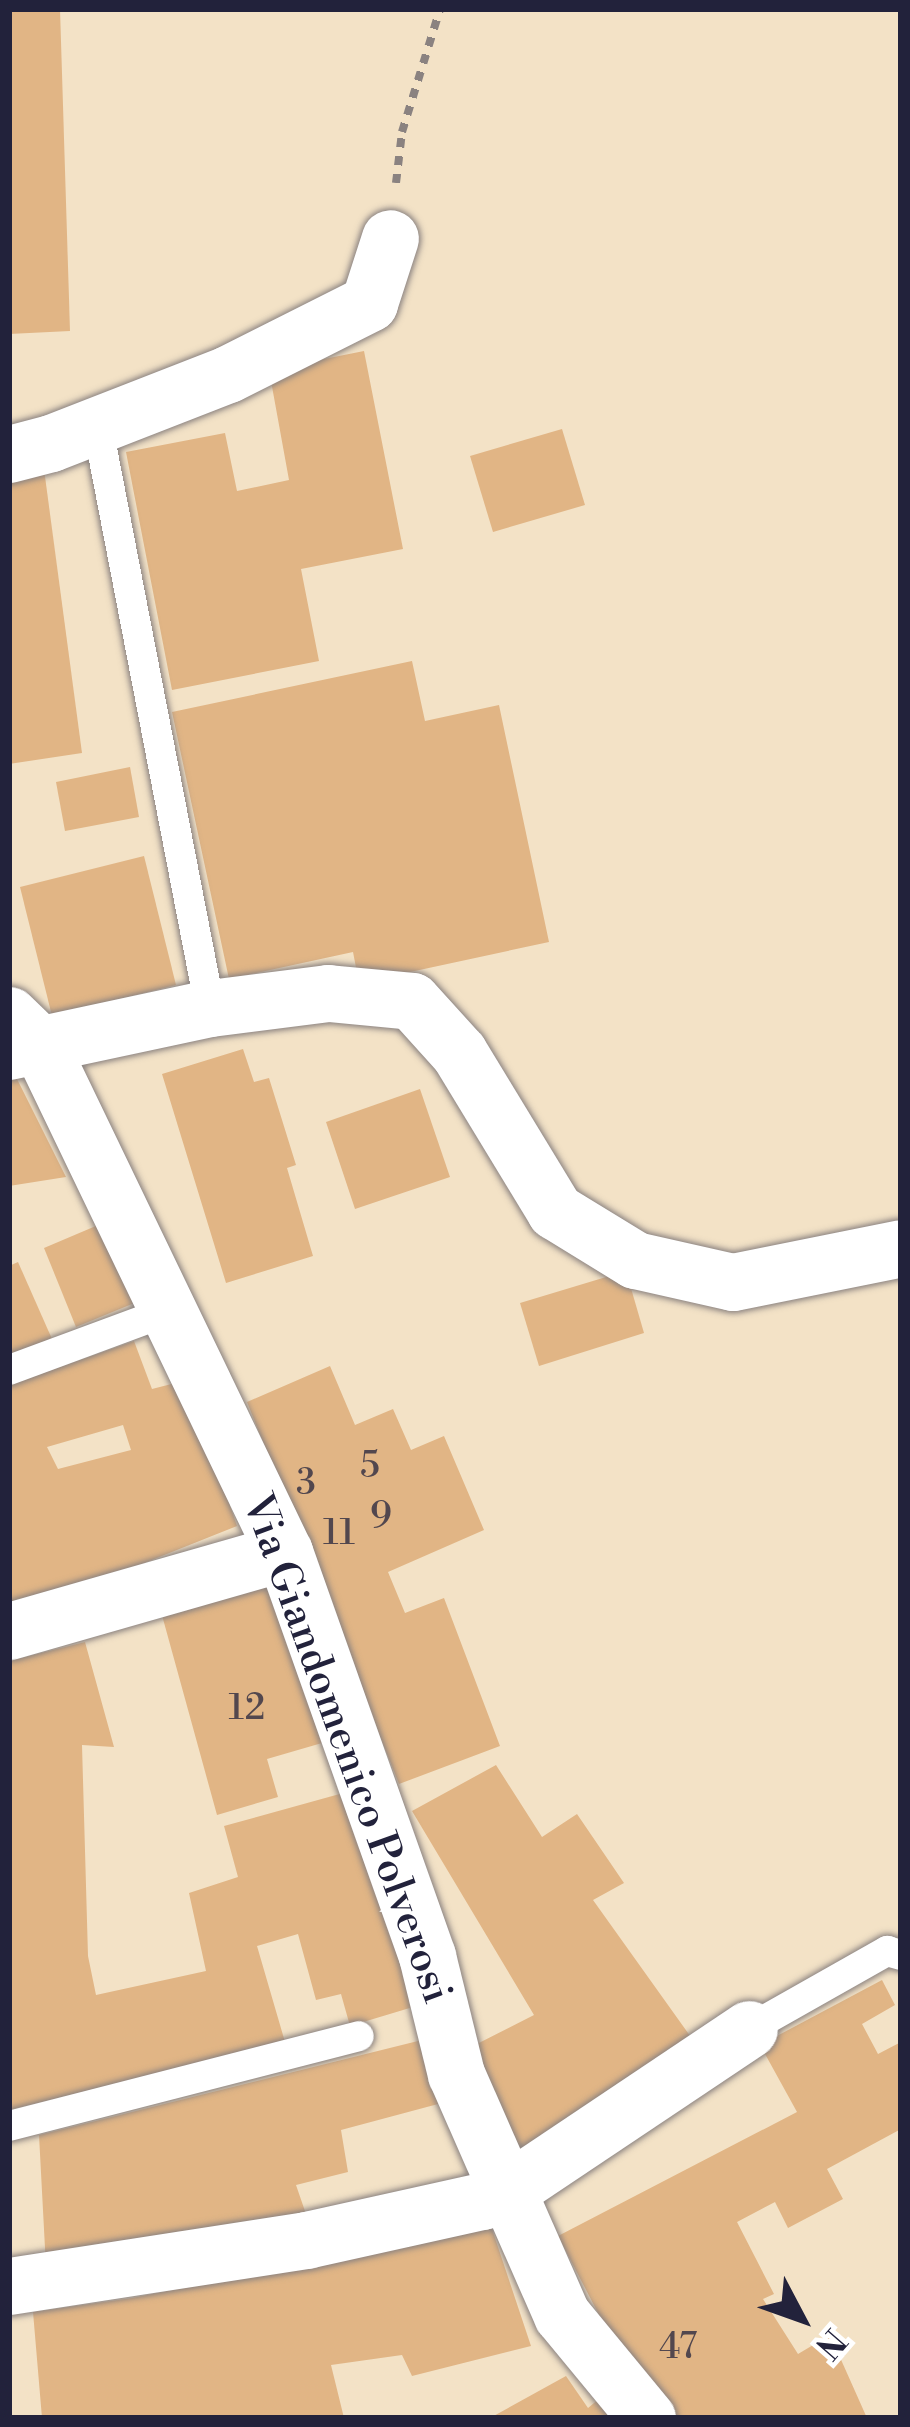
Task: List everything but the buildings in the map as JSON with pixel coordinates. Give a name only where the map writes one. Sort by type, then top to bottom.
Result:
[{"type":"street","points":[[9,454],[228,374],[369,303],[390,238]]},
{"type":"street","points":[[19,1037],[328,993],[412,1001],[459,1053],[555,1211],[635,1260],[734,1282],[901,1248]]},
{"type":"street","name":"Via Giandomenico Polverosi","points":[[19,1037],[171,1310],[284,1552],[427,1956],[456,2074],[562,2315],[647,2418]]},
{"type":"street","points":[[9,1631],[284,1552]]},
{"type":"street","points":[[9,2286],[306,2240],[507,2191],[749,2029]]},
{"type":"lane","points":[[97,423],[210,1009]]},
{"type":"lane","points":[[9,1370],[171,1310]]},
{"type":"lane","points":[[749,2029],[887,1951],[901,1955]]},
{"type":"lane","points":[[9,2126],[359,2036]]},
{"type":"path","points":[[390,238],[402,132],[440,9]]}]
